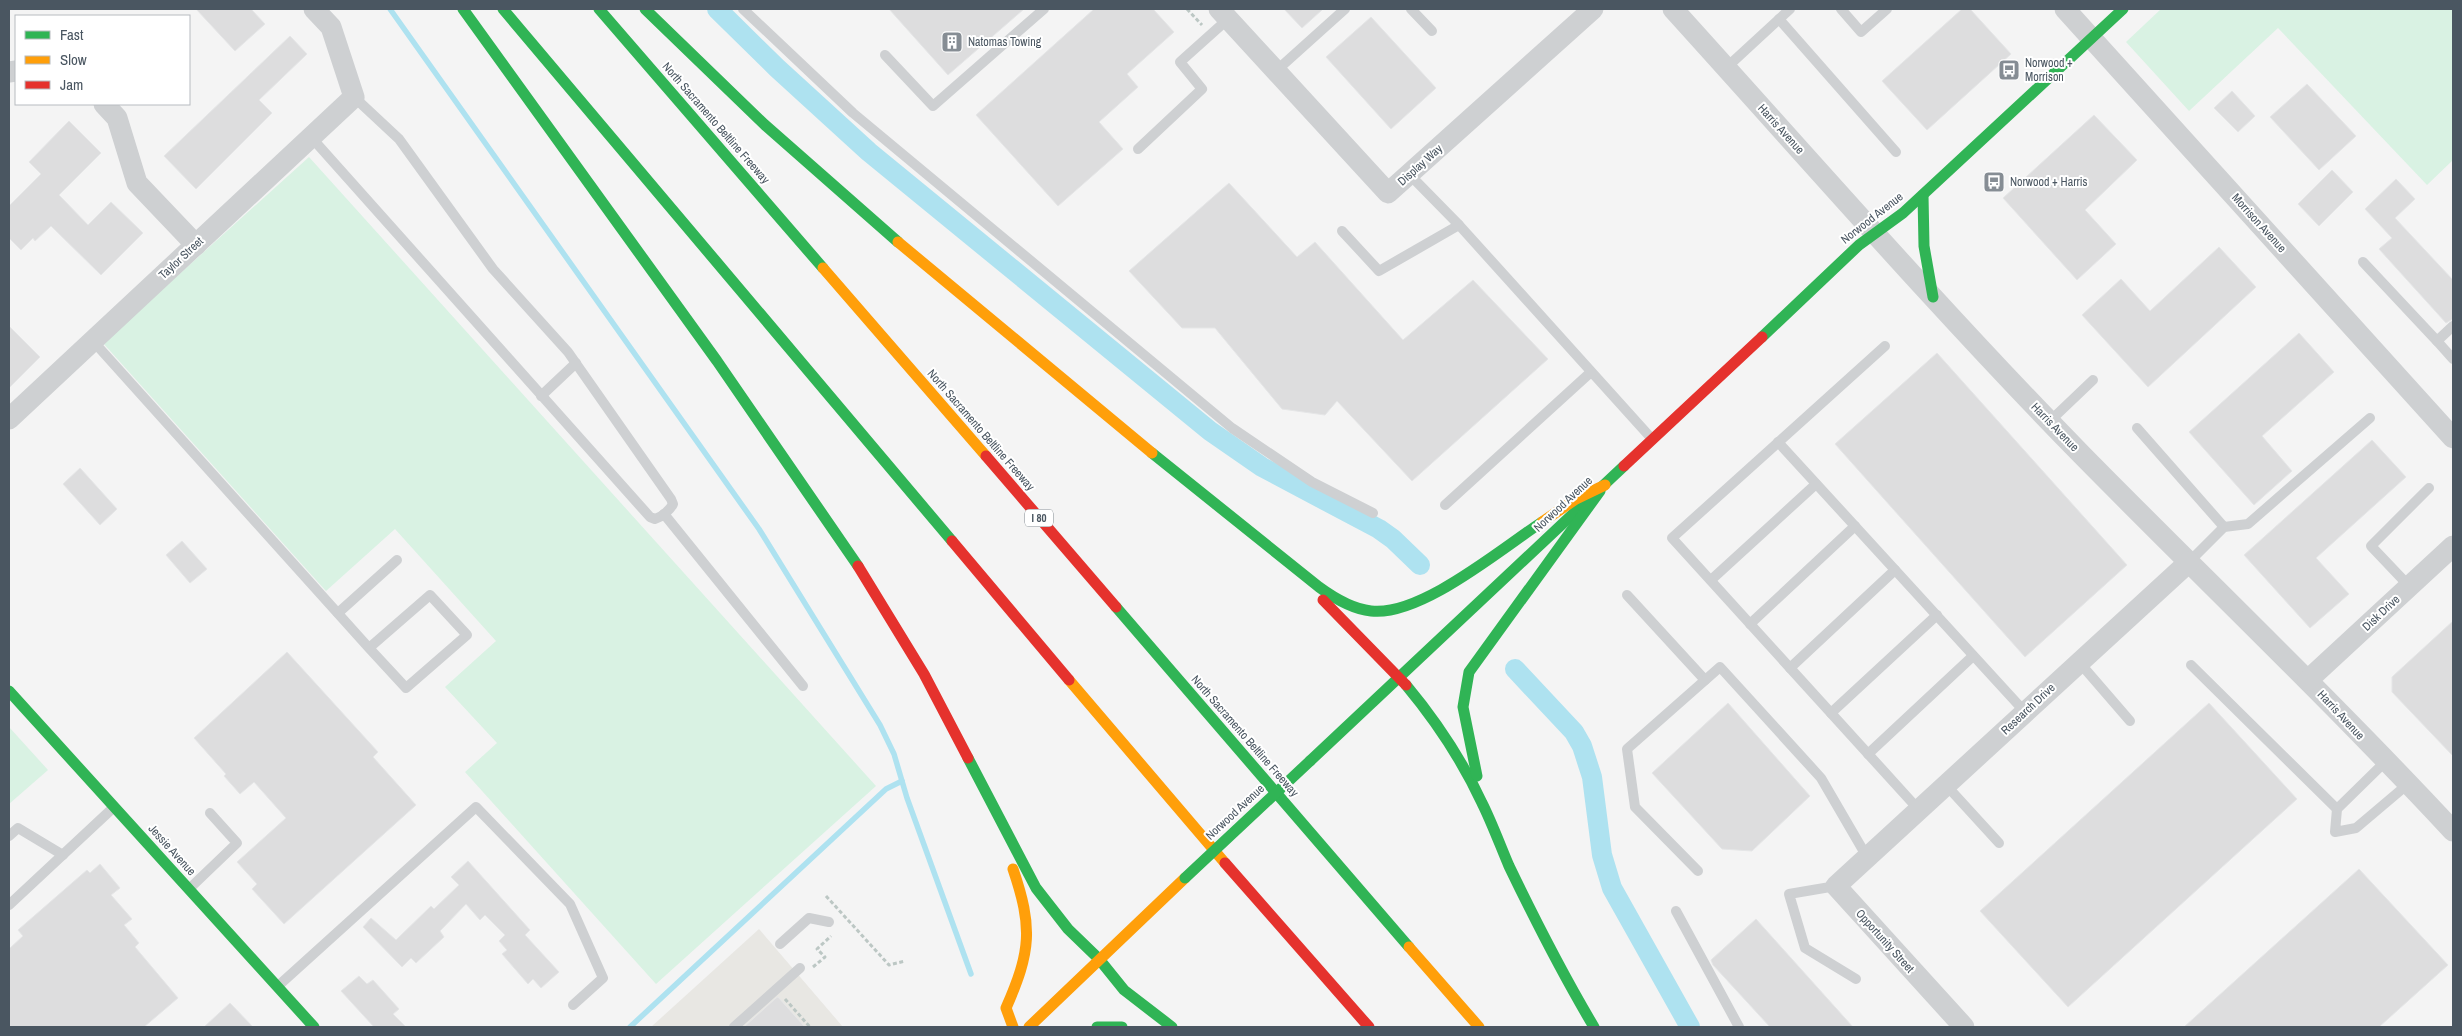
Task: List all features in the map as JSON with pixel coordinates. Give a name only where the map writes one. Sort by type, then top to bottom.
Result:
[{"type":"main road","points":[[463,9],[711,352],[860,568],[924,674],[1036,888],[1068,930],[1099,959],[1124,990],[1172,1027]]},
{"type":"main road","points":[[503,9],[1196,831],[1369,1027]]},
{"type":"main road","name":"North Sacramento Beltline Freeway","points":[[599,9],[1479,1027]]},
{"type":"main road","points":[[645,9],[771,132],[878,226],[1258,540],[1336,599],[1354,608],[1372,612],[1390,612],[1407,608],[1429,598],[1576,499],[1605,485]]},
{"type":"main road","name":"Norwood Avenue","points":[[1029,1027],[1398,676],[1605,485],[1859,244],[1876,234],[1923,195],[2122,9]]},
{"type":"main road","points":[[1923,195],[1922,232],[1924,264],[1933,297]]},
{"type":"main road","points":[[1482,802],[1463,707],[1469,672],[1605,485]]},
{"type":"main road","points":[[1258,540],[1347,623],[1398,676],[1446,738],[1482,802],[1509,865],[1569,985],[1594,1027]]},
{"type":"main road","name":"Jessie Avenue","points":[[9,691],[278,987],[302,1023]]},
{"type":"main road","points":[[982,783],[1026,908],[1030,940],[1022,971],[1006,1008],[1013,1027]]},
{"type":"main road","points":[[1097,1027],[1122,1027]]},
{"type":"street","points":[[314,9],[331,27],[354,98]]},
{"type":"street","name":"Display Way","points":[[1223,14],[1388,193],[1593,9]]},
{"type":"street","name":"Harris Avenue","points":[[1673,9],[1933,297],[2050,421],[2308,680],[2385,762],[2452,827]]},
{"type":"street","name":"Morrison Avenue","points":[[2065,9],[2453,438]]},
{"type":"street","name":"Taylor Street","points":[[9,419],[354,98]]},
{"type":"street","points":[[105,105],[117,118],[137,183],[196,245]]},
{"type":"street","name":"Disk Drive","points":[[2308,680],[2409,586],[2453,548]]},
{"type":"street","name":"Research Drive","points":[[1867,857],[2189,562]]},
{"type":"street","points":[[1836,886],[1867,857]]},
{"type":"street","name":"Opportunity Street","points":[[1836,886],[1964,1027]]},
{"type":"lane","points":[[743,9],[853,113],[1232,428],[1312,482],[1373,513]]},
{"type":"lane","points":[[885,55],[933,106],[1044,9]]},
{"type":"lane","points":[[1276,71],[1345,9]]},
{"type":"lane","points":[[1411,9],[1432,31]]},
{"type":"lane","points":[[1726,68],[1790,9]]},
{"type":"lane","points":[[1840,9],[1861,32],[1887,9]]},
{"type":"lane","points":[[1138,149],[1202,89],[1180,62],[1223,14]]},
{"type":"lane","points":[[1779,19],[1896,152]]},
{"type":"lane","points":[[311,137],[650,517],[655,520],[664,514],[673,504],[671,499],[576,363],[493,269],[400,139],[354,98]]},
{"type":"lane","points":[[1409,174],[1459,225],[1653,439]]},
{"type":"lane","points":[[1342,230],[1379,271],[1459,225]]},
{"type":"lane","points":[[2363,262],[2453,359]]},
{"type":"lane","points":[[2437,342],[2453,326]]},
{"type":"lane","points":[[93,341],[369,648],[406,688],[467,635],[430,595],[369,648]]},
{"type":"lane","points":[[1886,346],[1672,538],[1919,810]]},
{"type":"lane","points":[[541,396],[576,363]]},
{"type":"lane","points":[[1445,505],[1592,372]]},
{"type":"lane","points":[[2050,421],[2093,380]]},
{"type":"lane","points":[[2189,562],[2224,527],[2248,524],[2370,418]]},
{"type":"lane","points":[[2137,428],[2224,527]]},
{"type":"lane","points":[[1778,442],[2025,712]]},
{"type":"lane","points":[[1711,580],[1816,484]]},
{"type":"lane","points":[[2409,586],[2370,546],[2429,488]]},
{"type":"lane","points":[[664,514],[803,686]]},
{"type":"lane","points":[[1750,624],[1854,526]]},
{"type":"lane","points":[[338,613],[397,560]]},
{"type":"lane","points":[[1790,668],[1895,570]]},
{"type":"lane","points":[[1627,595],[1705,680]]},
{"type":"lane","points":[[1831,713],[1936,615]]},
{"type":"lane","points":[[1868,754],[1974,656]]},
{"type":"lane","points":[[2079,662],[2130,721]]},
{"type":"lane","points":[[2191,665],[2337,809]]},
{"type":"lane","points":[[1698,871],[1635,807],[1627,749],[1720,666],[1821,778],[1867,857]]},
{"type":"lane","points":[[2385,762],[2337,809],[2335,832],[2356,828],[2408,784]]},
{"type":"lane","points":[[1946,785],[1999,843]]},
{"type":"lane","points":[[9,905],[114,807]]},
{"type":"lane","points":[[278,987],[476,807],[570,904],[602,978],[573,1005]]},
{"type":"lane","points":[[189,889],[237,843],[210,812]]},
{"type":"lane","points":[[9,836],[18,828],[63,855]]},
{"type":"lane","points":[[1836,886],[1789,894],[1805,948],[1856,979]]},
{"type":"lane","points":[[1676,911],[1739,1027]]},
{"type":"lane","points":[[780,944],[810,918],[829,922]]},
{"type":"lane","points":[[734,1027],[800,968]]},
{"type":"path","points":[[1187,9],[1207,31]]},
{"type":"path","points":[[826,896],[889,965],[905,961]]},
{"type":"shaded area","points":[[759,929],[843,1027],[651,1027]]},
{"type":"green space","points":[[2161,9],[2453,9],[2453,160],[2427,185],[2278,28],[2189,111],[2126,42]]},
{"type":"green space","points":[[309,157],[876,786],[656,984],[465,772],[497,743],[445,687],[496,641],[395,529],[326,591],[103,343]]},
{"type":"green space","points":[[9,727],[48,770],[9,804]]},
{"type":"building","points":[[196,9],[251,9],[265,24],[235,51]]},
{"type":"building","name":"Natomas Towing","points":[[889,9],[1024,9],[948,75]]},
{"type":"building","points":[[1094,9],[1153,9],[1174,32],[1127,74],[1138,87],[1099,122],[1123,149],[1058,206],[976,115]]},
{"type":"building","points":[[1284,9],[1323,9],[1302,28]]},
{"type":"building","points":[[1962,9],[1970,9],[2011,54],[1927,130],[1882,81]]},
{"type":"building","points":[[1371,17],[1436,88],[1391,129],[1326,57]]},
{"type":"building","points":[[290,36],[307,54],[259,100],[272,113],[196,189],[164,156]]},
{"type":"building","points":[[2307,84],[2356,136],[2319,170],[2270,117]]},
{"type":"building","points":[[2232,91],[2255,116],[2238,132],[2214,108]]},
{"type":"building","points":[[2094,115],[2137,160],[2085,210],[2116,244],[2077,280],[2003,198]]},
{"type":"building","points":[[69,121],[101,153],[59,195],[88,225],[111,202],[143,233],[101,275],[51,226],[35,241],[33,238],[21,250],[9,238],[9,206],[41,174],[29,162]]},
{"type":"building","points":[[2332,170],[2353,192],[2319,226],[2298,204]]},
{"type":"building","points":[[2396,179],[2415,199],[2395,218],[2453,280],[2453,319],[2446,323],[2379,249],[2392,238],[2365,209]]},
{"type":"building","points":[[1229,183],[1297,257],[1315,242],[1403,340],[1473,280],[1548,359],[1412,481],[1337,401],[1325,415],[1282,409],[1215,328],[1182,328],[1129,271]]},
{"type":"building","points":[[2219,247],[2256,287],[2148,387],[2082,315],[2121,279],[2150,311]]},
{"type":"building","points":[[9,326],[40,357],[9,388]]},
{"type":"building","points":[[2299,333],[2334,372],[2262,436],[2292,471],[2254,505],[2189,432]]},
{"type":"building","points":[[1937,353],[2127,565],[2025,657],[1835,444]]},
{"type":"building","points":[[2372,440],[2406,477],[2316,558],[2349,594],[2310,628],[2244,555]]},
{"type":"building","points":[[80,468],[117,509],[100,525],[63,484]]},
{"type":"building","points":[[182,541],[207,569],[190,583],[166,555]]},
{"type":"building","points":[[2453,621],[2453,756],[2392,692],[2392,677]]},
{"type":"building","points":[[287,652],[378,752],[373,757],[416,805],[284,924],[252,889],[257,884],[237,862],[286,818],[254,782],[240,794],[224,776],[226,774],[194,738]]},
{"type":"building","points":[[1728,703],[1810,796],[1752,851],[1722,849],[1652,773]]},
{"type":"building","points":[[2209,703],[2297,799],[2068,1007],[1980,911]]},
{"type":"building","points":[[468,861],[530,930],[525,935],[559,972],[541,988],[533,979],[528,984],[502,954],[507,950],[499,941],[505,935],[485,915],[480,920],[466,904],[440,931],[444,937],[416,963],[411,958],[402,967],[363,927],[371,918],[396,940],[431,906],[434,909],[459,885],[451,877]]},
{"type":"building","points":[[100,864],[120,888],[111,895],[132,919],[124,925],[139,943],[135,947],[178,998],[144,1027],[9,1027],[9,949],[23,936],[18,930],[87,870],[90,873]]},
{"type":"building","points":[[2359,869],[2448,965],[2379,1027],[2184,1027]]},
{"type":"building","points":[[1756,919],[1853,1027],[1770,1027],[1713,965],[1711,960]]},
{"type":"building","points":[[359,976],[367,984],[373,980],[399,1009],[393,1014],[406,1027],[374,1027],[341,991]]},
{"type":"building","points":[[778,997],[805,1027],[744,1027],[776,998]]},
{"type":"building","points":[[230,1003],[253,1027],[204,1027]]},
{"type":"waterway","points":[[390,9],[759,529],[880,725],[894,754],[907,798],[971,974]]},
{"type":"waterway","points":[[717,9],[777,68],[869,152],[1210,431],[1262,467],[1379,529],[1393,539],[1420,565]]},
{"type":"waterway","points":[[1515,669],[1574,732],[1582,746],[1592,777],[1602,855],[1612,888],[1690,1027]]},
{"type":"waterway","points":[[630,1027],[886,789],[902,781]]},
{"type":"traffic: fast","points":[[463,9],[717,361],[858,566]]},
{"type":"traffic: fast","points":[[503,9],[952,541]]},
{"type":"traffic: fast","points":[[599,9],[823,268]]},
{"type":"traffic: fast","points":[[645,9],[765,125],[898,242]]},
{"type":"traffic: fast","points":[[1762,337],[1859,245],[1903,213],[2123,9]]},
{"type":"traffic: fast","points":[[1923,195],[1924,246],[1933,297]]},
{"type":"traffic: fast","points":[[1152,453],[1319,587],[1344,602],[1364,610],[1391,610],[1436,593],[1483,564],[1542,522]]},
{"type":"traffic: fast","points":[[1310,761],[1624,466]]},
{"type":"traffic: fast","points":[[1477,776],[1463,707],[1469,672],[1600,491]]},
{"type":"traffic: fast","points":[[1116,607],[1409,947]]},
{"type":"traffic: fast","points":[[1406,685],[1438,727],[1466,771],[1529,907],[1594,1027]]},
{"type":"traffic: fast","points":[[9,691],[314,1027]]},
{"type":"traffic: fast","points":[[968,758],[1036,888],[1068,929],[1099,959],[1124,990],[1172,1027]]},
{"type":"traffic: fast","points":[[1185,878],[1310,761]]},
{"type":"traffic: fast","points":[[1097,1027],[1122,1027]]},
{"type":"traffic: slow","points":[[898,242],[1152,453]]},
{"type":"traffic: slow","points":[[823,268],[986,456]]},
{"type":"traffic: slow","points":[[1542,522],[1576,499],[1605,485]]},
{"type":"traffic: slow","points":[[1069,680],[1225,863]]},
{"type":"traffic: slow","points":[[1013,869],[1024,908],[1026,924],[1024,955],[1006,1008],[1013,1027]]},
{"type":"traffic: slow","points":[[1029,1027],[1185,878]]},
{"type":"traffic: slow","points":[[1409,947],[1479,1027]]},
{"type":"traffic: jam","points":[[1624,466],[1762,337]]},
{"type":"traffic: jam","points":[[986,456],[1116,607]]},
{"type":"traffic: jam","points":[[952,541],[1069,680]]},
{"type":"traffic: jam","points":[[858,566],[924,674],[968,758]]},
{"type":"traffic: jam","points":[[1323,600],[1406,685]]},
{"type":"traffic: jam","points":[[1225,863],[1369,1027]]},
{"type":"place","name":"Natomas Towing","points":[[952,42]]},
{"type":"place","name":"Norwood + Morrison","points":[[2009,70]]},
{"type":"place","name":"Norwood + Harris","points":[[1994,182]]}]
